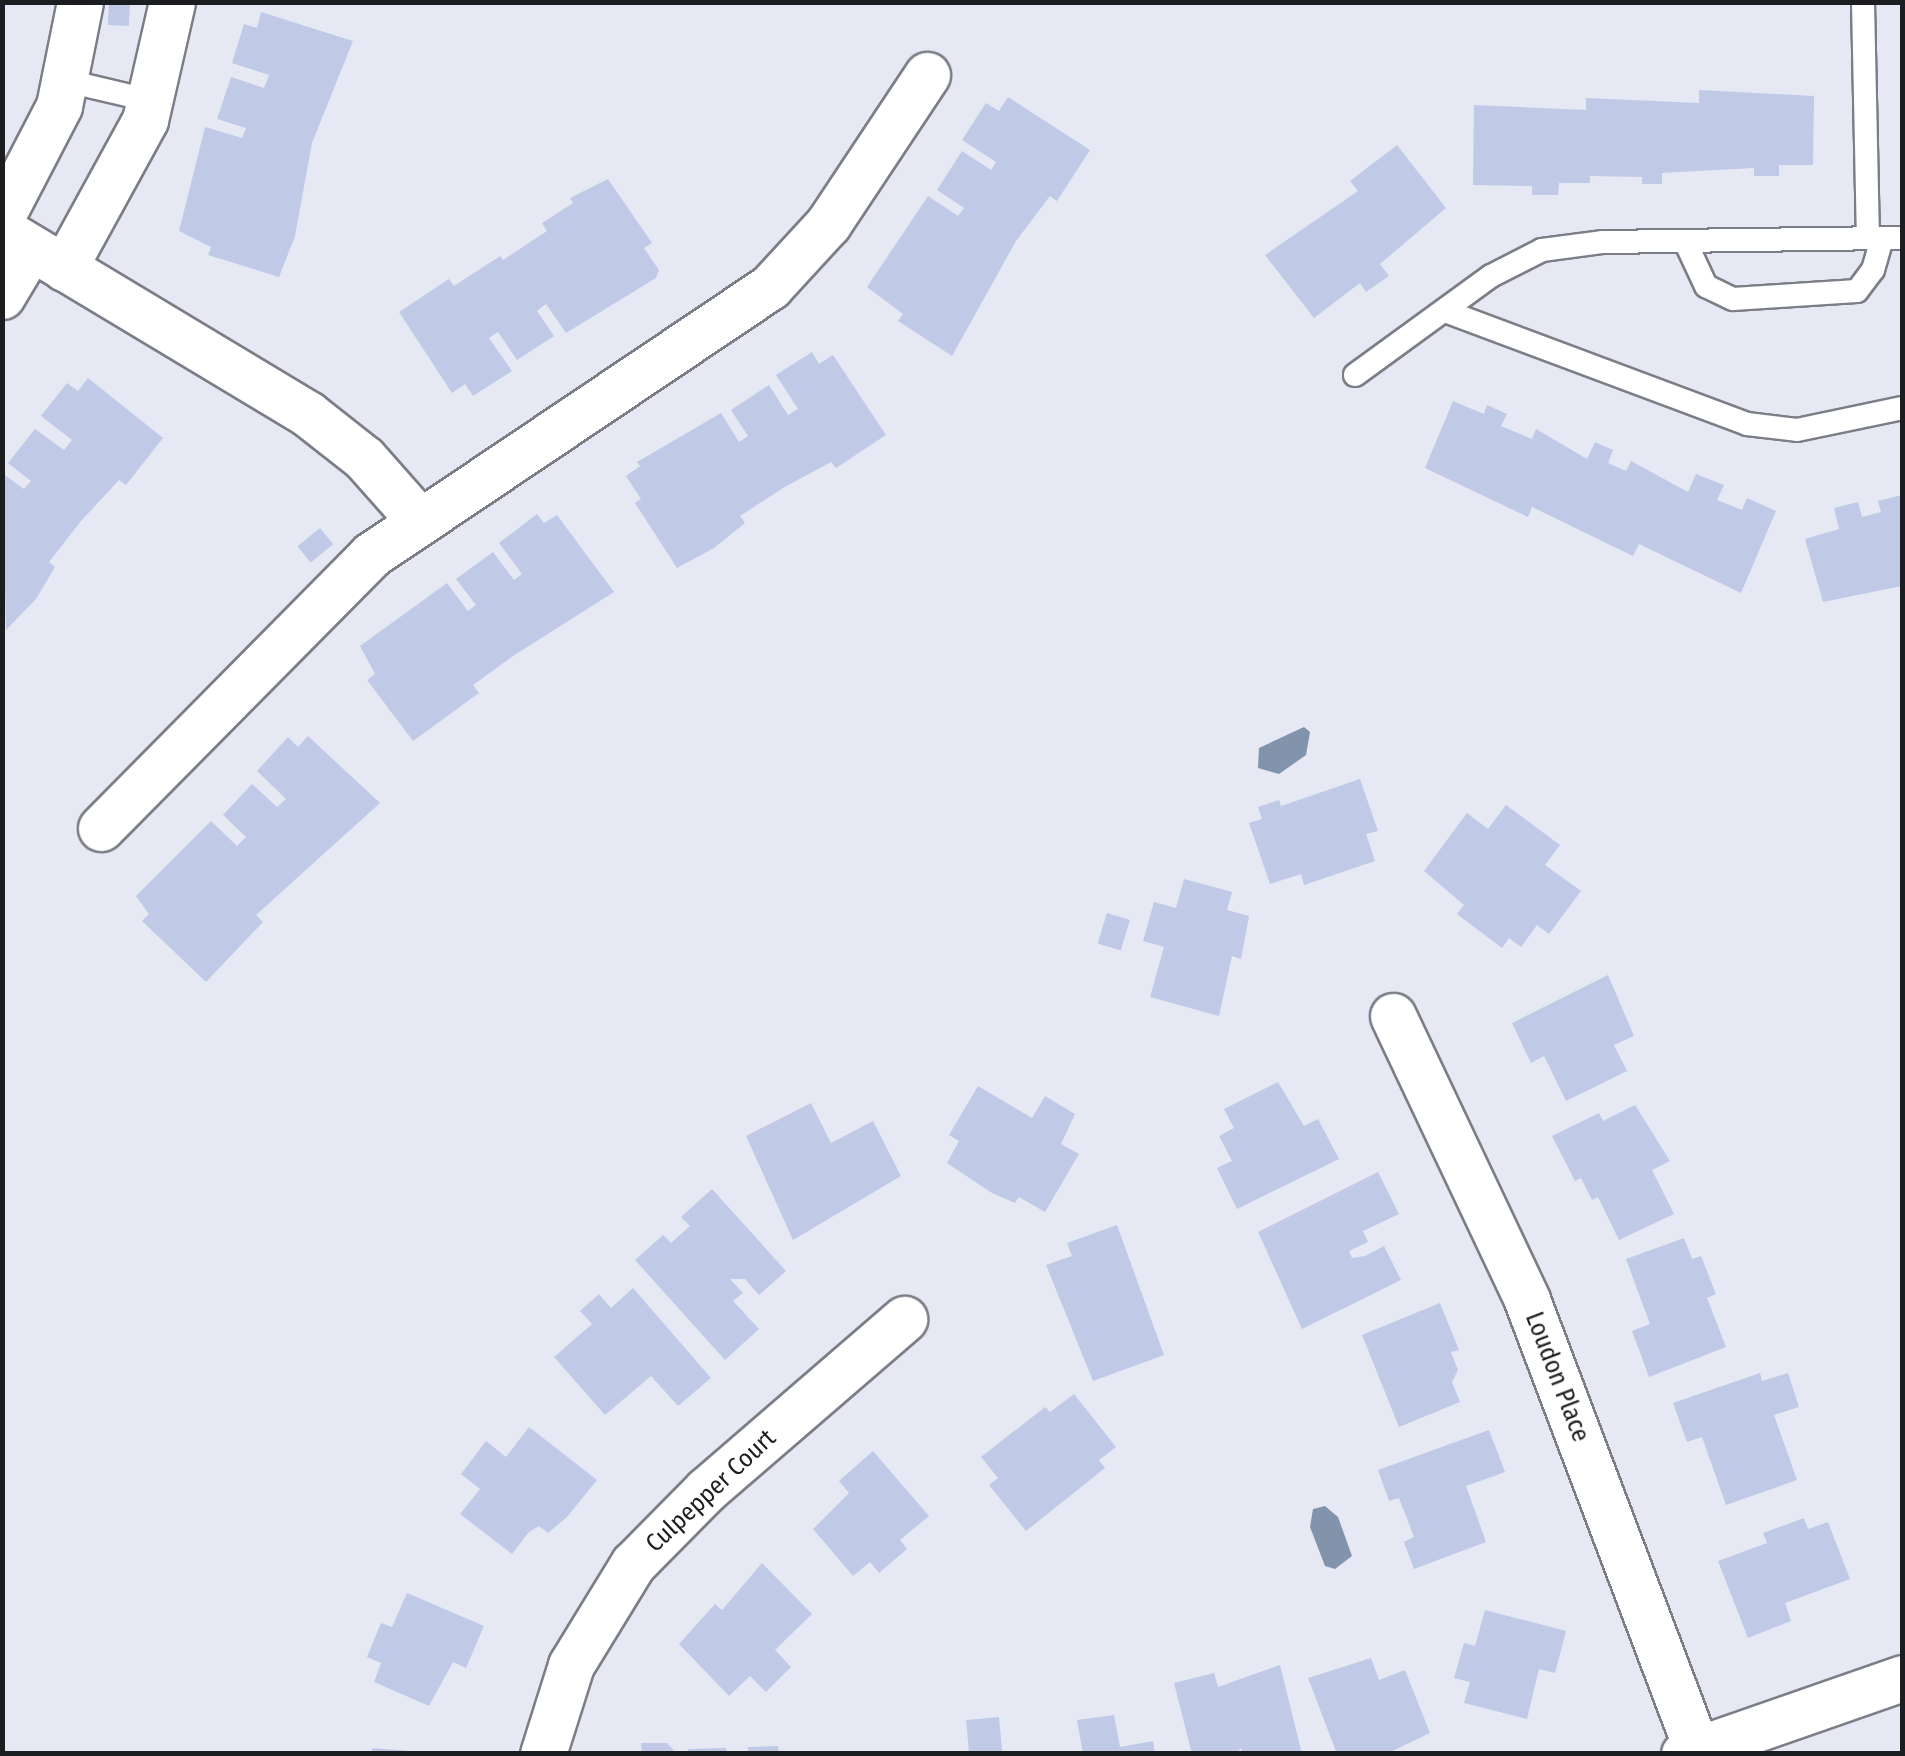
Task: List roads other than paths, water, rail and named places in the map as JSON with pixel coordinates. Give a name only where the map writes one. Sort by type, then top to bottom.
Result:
[{"type":"street","points":[[2,296],[25,241],[42,146],[67,81],[80,2]]},
{"type":"street","points":[[25,241],[152,101],[172,2]]},
{"type":"street","points":[[101,828],[371,555],[418,519],[536,449],[770,287],[828,224],[927,74]]},
{"type":"street","points":[[25,241],[330,429],[418,519]]},
{"type":"street","name":"Loudon Place","points":[[1393,1016],[1526,1300],[1690,1751]]},
{"type":"street","name":"Culpepper Court","points":[[543,1754],[571,1665],[633,1564],[692,1503],[904,1319]]},
{"type":"street","points":[[1690,1751],[1902,1678]]},
{"type":"lane","points":[[1685,241],[1706,286],[1733,299],[1857,292],[1873,270],[1884,238],[1864,2]]},
{"type":"lane","points":[[67,81],[152,101]]},
{"type":"lane","points":[[1354,375],[1491,276],[1542,250],[1685,241],[1884,238]]},
{"type":"lane","points":[[1445,311],[1747,424],[1797,430],[1902,408]]},
{"type":"water","points":[[1304,727],[1310,732],[1306,755],[1279,774],[1258,768],[1259,748]]},
{"type":"water","points":[[1325,1506],[1338,1517],[1352,1556],[1335,1569],[1325,1566],[1310,1527],[1313,1509]]}]
